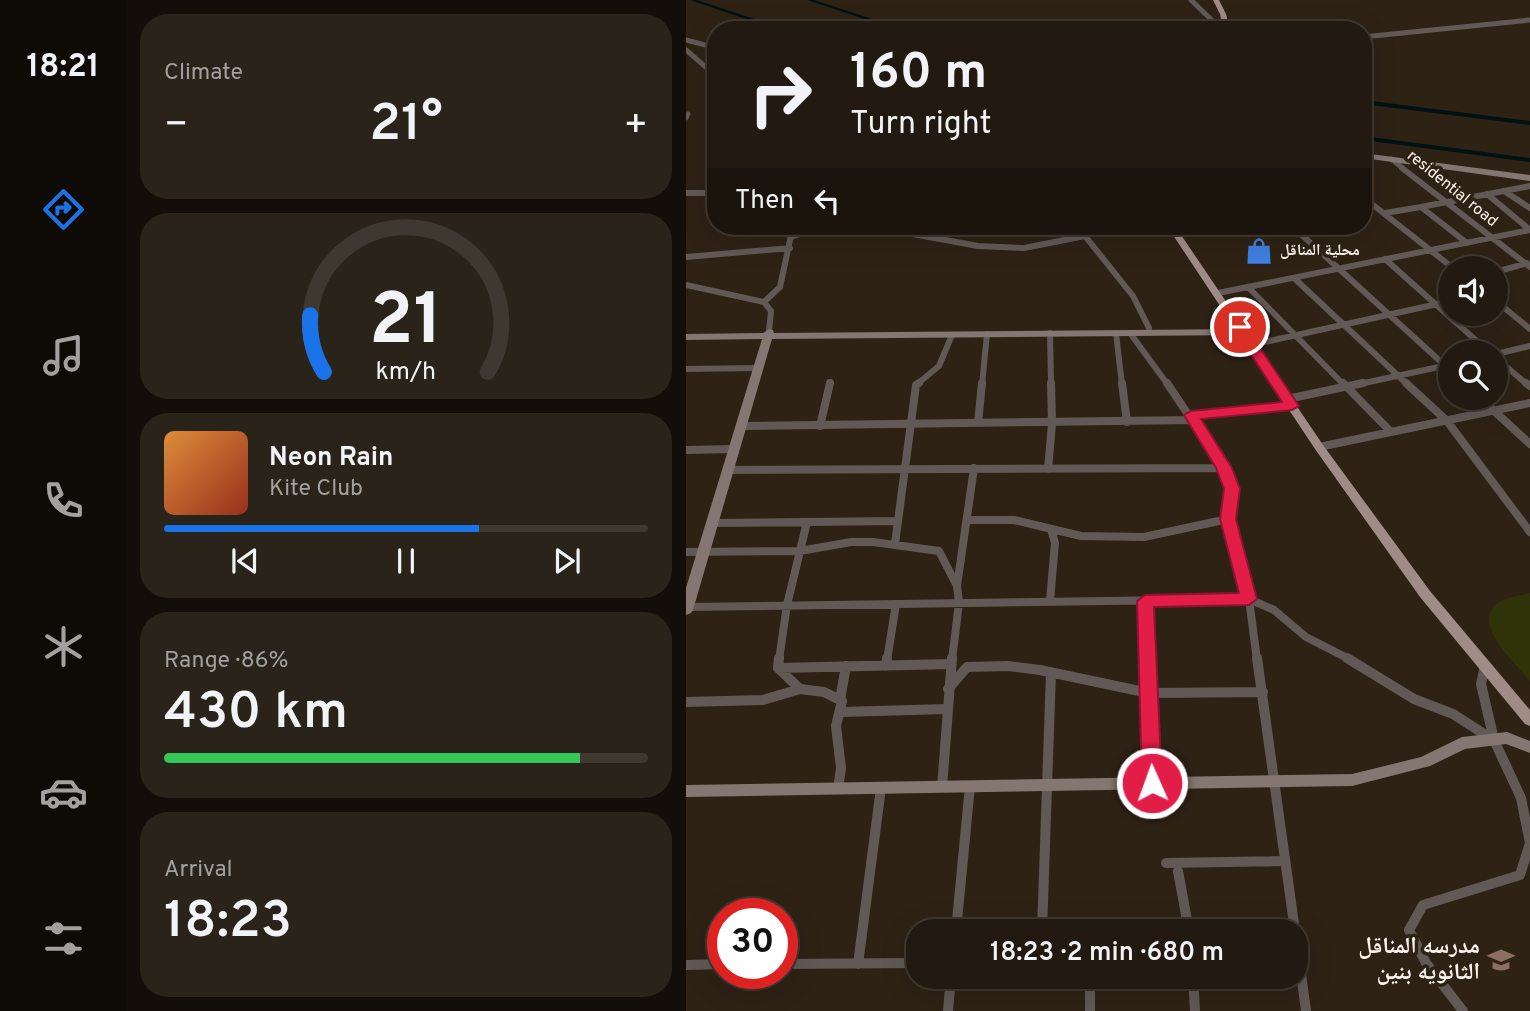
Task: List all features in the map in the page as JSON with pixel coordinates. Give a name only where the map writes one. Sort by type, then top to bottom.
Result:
[{"type":"main road","points":[[1216,0],[1223,13],[1223,21]]},
{"type":"main road","points":[[1177,235],[1319,447],[1425,594],[1530,720]]},
{"type":"street","points":[[1191,0],[1214,21]]},
{"type":"street","points":[[1372,36],[1530,20]]},
{"type":"street","points":[[686,40],[707,46]]},
{"type":"street","points":[[686,50],[707,68]]},
{"type":"street","points":[[1372,156],[1530,178]]},
{"type":"street","name":"residential road","points":[[1391,159],[1491,238],[1529,264]]},
{"type":"street","points":[[1385,213],[1530,186]]},
{"type":"street","points":[[1504,191],[1530,208]]},
{"type":"street","points":[[686,193],[707,193]]},
{"type":"street","points":[[1487,194],[1530,230]]},
{"type":"street","points":[[1372,204],[1438,256]]},
{"type":"street","points":[[1421,207],[1467,243]]},
{"type":"street","points":[[1218,293],[1530,230]]},
{"type":"street","points":[[764,302],[780,287],[791,237],[797,235]]},
{"type":"street","points":[[918,235],[978,246],[1024,248],[1085,236],[1133,296],[1149,328]]},
{"type":"street","points":[[1302,235],[1438,357]]},
{"type":"street","points":[[686,257],[790,248]]},
{"type":"street","points":[[1384,259],[1475,340]]},
{"type":"street","points":[[1508,269],[1529,264]]},
{"type":"street","points":[[1294,278],[1447,421],[1530,532]]},
{"type":"street","points":[[686,285],[764,302],[771,311],[769,334],[687,608],[1249,599],[1274,610],[1306,637],[1355,662],[1414,699],[1453,714],[1494,740]]},
{"type":"street","points":[[1248,287],[1391,432]]},
{"type":"street","points":[[1251,345],[1436,305]]},
{"type":"street","points":[[1508,310],[1529,326]]},
{"type":"street","points":[[686,335],[1149,328],[1241,330]]},
{"type":"street","points":[[769,334],[952,335],[1241,330]]},
{"type":"street","points":[[1048,469],[1052,424],[1050,333]]},
{"type":"street","points":[[1116,333],[1127,422]]},
{"type":"street","points":[[1130,333],[1193,418],[1224,468],[1232,489],[1228,519],[1249,599],[1264,692],[1293,919]]},
{"type":"street","points":[[978,424],[987,334]]},
{"type":"street","points":[[894,544],[895,521],[906,469],[917,383],[939,366],[952,335]]},
{"type":"street","points":[[1508,352],[1530,346]]},
{"type":"street","points":[[1508,367],[1530,386]]},
{"type":"street","points":[[686,369],[757,369]]},
{"type":"street","points":[[740,426],[1052,424],[1193,418],[1290,402],[1345,387],[1438,369]]},
{"type":"street","points":[[820,426],[830,383]]},
{"type":"street","points":[[1319,447],[1530,403]]},
{"type":"street","points":[[1494,411],[1530,444]]},
{"type":"street","points":[[686,450],[734,449]]},
{"type":"street","points":[[942,787],[948,688],[959,604],[957,586],[974,468]]},
{"type":"street","points":[[727,470],[1224,468]]},
{"type":"street","points":[[968,520],[1014,520],[1081,536],[1144,537],[1228,519]]},
{"type":"street","points":[[712,523],[895,521]]},
{"type":"street","points":[[778,668],[787,606],[807,522]]},
{"type":"street","points":[[1051,529],[1055,543],[1051,601]]},
{"type":"street","points":[[686,552],[800,551],[850,542],[894,544],[939,551],[957,586]]},
{"type":"street","points":[[1145,601],[1152,783]]},
{"type":"street","points":[[886,666],[896,604]]},
{"type":"street","points":[[778,668],[951,664]]},
{"type":"street","points":[[838,789],[841,768],[836,726],[841,712],[840,700],[846,666]]},
{"type":"street","points":[[948,688],[967,667],[1008,666],[1051,672],[1149,693],[1264,692]]},
{"type":"street","points":[[1462,1011],[1426,964],[1409,930],[1423,905],[1520,875],[1530,843],[1521,798],[1494,740],[1481,684],[1485,666]]},
{"type":"street","points":[[778,668],[800,689]]},
{"type":"street","points":[[1042,919],[1051,672]]},
{"type":"street","points":[[686,702],[763,700],[800,689],[824,692],[840,700]]},
{"type":"street","points":[[841,712],[947,709]]},
{"type":"street","points":[[686,792],[1352,780],[1425,762],[1462,743],[1507,738],[1530,747]]},
{"type":"street","points":[[957,919],[970,786]]},
{"type":"street","points":[[858,964],[881,788]]},
{"type":"street","points":[[1166,863],[1285,861]]},
{"type":"street","points":[[1178,870],[1187,919]]},
{"type":"street","points":[[798,964],[906,963]]},
{"type":"street","points":[[686,965],[707,964]]},
{"type":"street","points":[[948,1011],[950,989]]},
{"type":"street","points":[[1090,989],[1090,1011]]},
{"type":"street","points":[[1194,989],[1195,1011]]},
{"type":"street","points":[[1303,989],[1306,1011]]},
{"type":"shaded area","points":[[1530,593],[1530,681],[1498,643],[1489,621],[1491,611],[1498,603]]},
{"type":"waterway","points":[[692,0],[757,21]]},
{"type":"waterway","points":[[809,0],[876,21]]},
{"type":"waterway","points":[[1372,103],[1530,123]]},
{"type":"waterway","points":[[1372,139],[1530,160]]},
{"type":"place","name":"محلية المناقل","points":[[1259,251]]},
{"type":"place","name":"مدرسه المناقل الثانويه بنين","points":[[1501,960]]},
{"type":"route","points":[[1152,783],[1145,601],[1249,599],[1228,519],[1232,489],[1224,468],[1191,415],[1292,406],[1240,327]]}]
